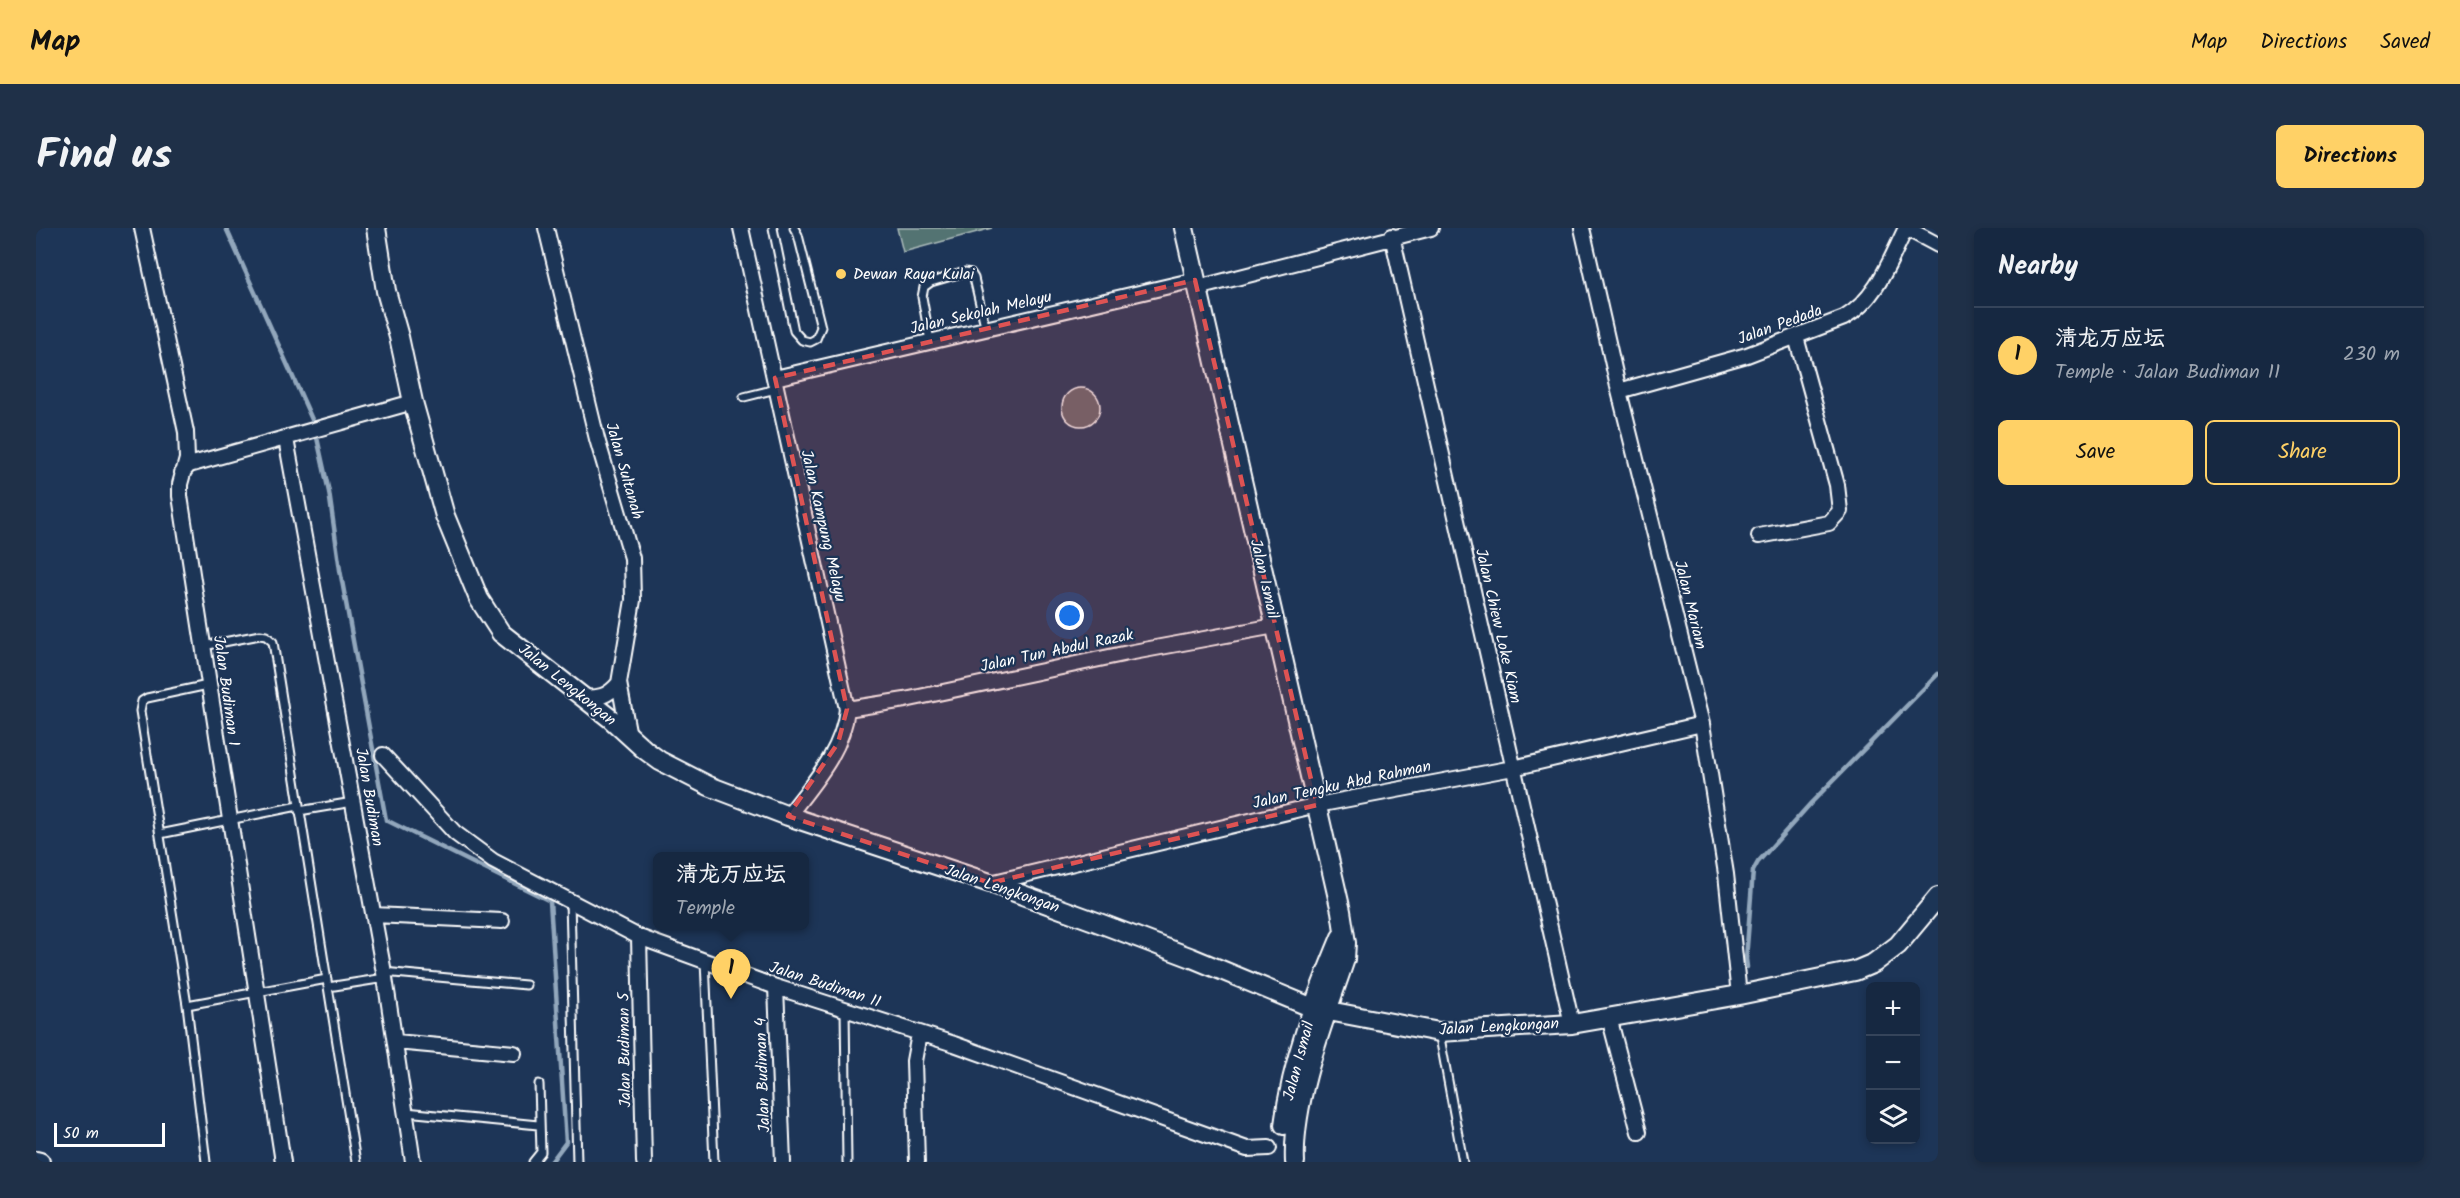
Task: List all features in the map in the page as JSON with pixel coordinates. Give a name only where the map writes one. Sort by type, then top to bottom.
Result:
[{"type":"street","name":"Jalan Budiman 1","points":[[142,228],[186,432],[187,459],[182,473],[180,496],[283,1162]]},
{"type":"street","name":"Jalan Lengkongan","points":[[376,228],[386,291],[413,402],[445,516],[479,599],[501,633],[611,719],[660,761],[699,782],[788,816],[990,884],[1192,958],[1320,1010],[1438,1032],[1572,1024],[1739,995],[1855,971],[1874,963],[1898,945],[1938,897]]},
{"type":"street","name":"Jalan Sultanah","points":[[546,228],[597,439],[632,558],[633,600],[619,682]]},
{"type":"street","name":"Jalan Kampung Melayu","points":[[741,228],[847,709],[845,727],[825,767],[788,816]]},
{"type":"street","name":"Jalan Ismail","points":[[1184,228],[1295,704],[1344,930],[1326,970],[1320,1010],[1296,1123],[1295,1162]]},
{"type":"street","name":"Jalan Sekolah Melayu","points":[[775,384],[930,341],[1196,284],[1431,228]]},
{"type":"street","name":"Jalan Mariam","points":[[1582,228],[1619,391],[1702,724],[1726,874],[1739,995]]},
{"type":"street","points":[[1906,228],[1938,245]]},
{"type":"street","name":"Jalan Pedada","points":[[1619,391],[1747,355],[1857,311],[1874,291],[1906,228]]},
{"type":"street","name":"Jalan Chiew Loke Kiam","points":[[1392,236],[1572,1024]]},
{"type":"street","points":[[1759,536],[1829,523],[1840,511],[1837,485],[1796,337]]},
{"type":"street","points":[[182,473],[189,465],[413,402]]},
{"type":"street","name":"Jalan Budiman","points":[[286,439],[374,915],[396,1042],[413,1162]]},
{"type":"street","name":"Jalan Tun Abdul Razak","points":[[847,709],[905,700],[1128,653],[1275,626]]},
{"type":"street","points":[[581,697],[602,697],[611,692],[619,682]]},
{"type":"street","points":[[619,682],[629,736]]},
{"type":"street","name":"Jalan Tengku Abd Rahman","points":[[990,884],[1317,805],[1513,768],[1702,724]]},
{"type":"street","name":"Jalan Budiman 11","points":[[383,754],[455,833],[494,861],[639,937],[776,987],[1051,1078],[1247,1149],[1269,1148]]},
{"type":"street","points":[[374,915],[502,921]]},
{"type":"street","name":"Jalan Budiman 5","points":[[639,937],[644,1162]]},
{"type":"street","name":"Jalan Budiman 4","points":[[776,987],[783,1162]]},
{"type":"street","name":"Jalan Ismail","points":[[1283,1162],[1282,1149],[1289,1098],[1320,1010]]},
{"type":"street","points":[[1609,1017],[1639,1132]]},
{"type":"street","points":[[917,1162],[914,1060],[919,1034]]},
{"type":"street","points":[[396,1042],[514,1053]]},
{"type":"street","points":[[36,1161],[40,1162]]},
{"type":"lane","points":[[773,228],[794,331],[802,340],[810,342],[816,339],[821,327],[798,235],[794,228]]},
{"type":"lane","points":[[930,341],[922,297],[924,287],[931,282],[965,272],[971,273],[974,278],[986,330]]},
{"type":"lane","points":[[744,397],[775,384]]},
{"type":"lane","points":[[203,646],[260,635],[266,636],[273,642],[356,1162]]},
{"type":"lane","points":[[206,1162],[187,1005],[141,705],[147,698],[208,685]]},
{"type":"lane","points":[[160,834],[299,808],[353,802]]},
{"type":"lane","points":[[570,901],[577,1162]]},
{"type":"lane","points":[[705,961],[714,1162]]},
{"type":"lane","points":[[187,1005],[256,992],[384,975],[526,985]]},
{"type":"lane","points":[[845,1010],[847,1162]]},
{"type":"lane","points":[[1438,1032],[1463,1162]]},
{"type":"lane","points":[[533,1162],[541,1152],[538,1125],[539,1084]]},
{"type":"lane","points":[[406,1112],[538,1125]]},
{"type":"highlighted area","points":[[1195,280],[1317,805],[990,883],[788,816],[838,743],[847,709],[775,378]]},
{"type":"green space","points":[[897,228],[992,228],[903,252]]},
{"type":"building","points":[[1081,388],[1094,394],[1100,407],[1094,420],[1081,426],[1068,420],[1062,407],[1068,394]]},
{"type":"waterway","points":[[226,228],[314,424],[329,492],[340,570],[386,820],[550,901],[566,1142],[551,1162]]},
{"type":"waterway","points":[[1747,967],[1753,871],[1758,862],[1811,803],[1938,674]]},
{"type":"place","name":"Dewan Raya Kulai","points":[[841,274]]},
{"type":"place","name":"清龙万应坛","points":[[731,999]]}]
